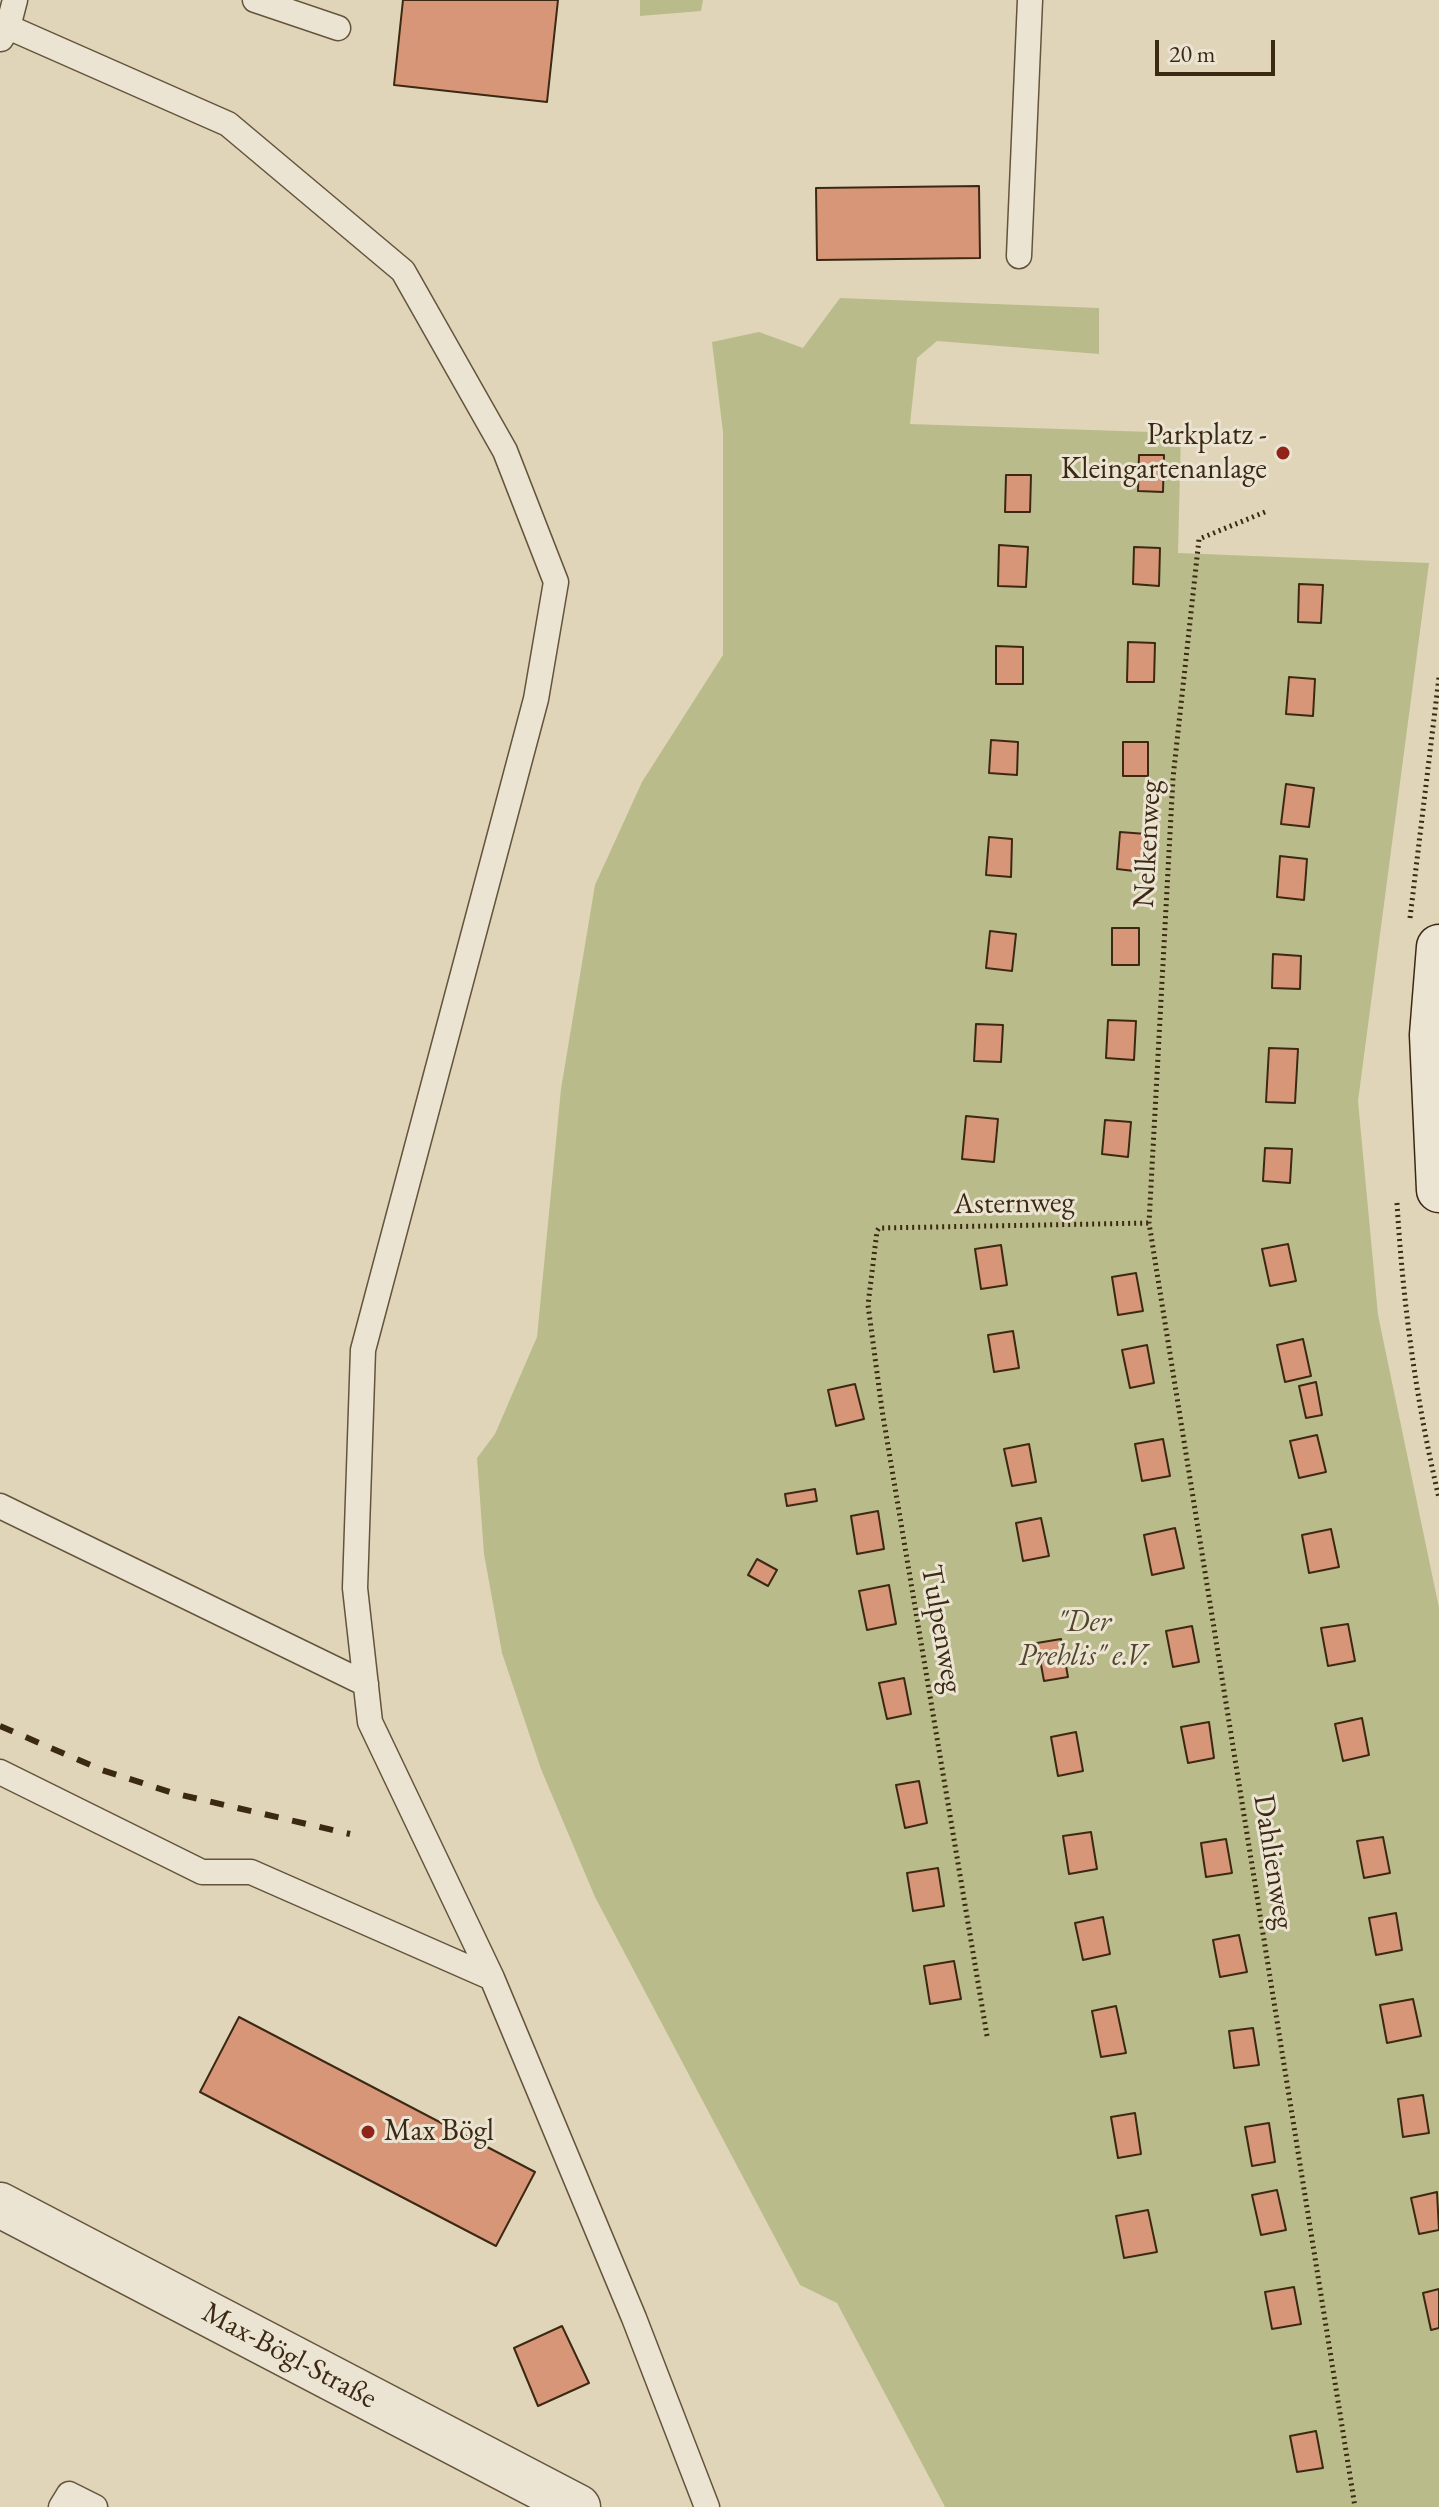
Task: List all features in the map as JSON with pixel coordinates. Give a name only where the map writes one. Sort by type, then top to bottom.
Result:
[{"type":"street","points":[[1439,947],[1432,1035],[1439,1190]]},
{"type":"street","name":"Max-Bögl-Straße","points":[[0,2205],[578,2507]]},
{"type":"lane","points":[[15,0],[4,34],[228,124],[403,271],[505,451],[556,582],[536,699],[363,1350],[355,1588],[370,1722],[492,1978],[634,2318],[707,2507]]},
{"type":"lane","points":[[255,0],[338,28]]},
{"type":"lane","points":[[1019,256],[1030,0]]},
{"type":"lane","points":[[0,1506],[366,1684]]},
{"type":"lane","points":[[0,1772],[202,1872],[251,1872],[492,1978]]},
{"type":"lane","points":[[61,2507],[69,2494],[95,2507]]},
{"type":"path","name":"Nelkenweg","points":[[1149,1223],[1173,778],[1199,539],[1265,512]]},
{"type":"path","name":"Asternweg","points":[[879,1228],[1149,1223]]},
{"type":"path","name":"Dahlienweg","points":[[1149,1223],[1355,2507]]},
{"type":"path","name":"Tulpenweg","points":[[879,1228],[868,1305],[882,1410],[987,2036]]},
{"type":"green space","points":[[640,0],[703,0],[701,11],[640,16]]},
{"type":"green space","name":"\"Der Prehlis\" e.V.","points":[[840,298],[1099,308],[1099,354],[937,341],[917,358],[910,424],[1181,433],[1178,553],[1429,563],[1358,1101],[1378,1315],[1439,1608],[1439,2507],[945,2507],[837,2303],[800,2285],[595,1897],[541,1769],[502,1653],[484,1554],[477,1458],[495,1434],[537,1337],[561,1089],[595,885],[642,782],[723,655],[723,432],[712,342],[759,332],[803,348]]},
{"type":"building","points":[[403,0],[558,0],[547,102],[394,85]]},
{"type":"building","points":[[979,186],[980,258],[817,260],[816,188]]},
{"type":"building","points":[[1139,455],[1164,455],[1163,492],[1138,491]]},
{"type":"building","points":[[1006,475],[1031,475],[1030,512],[1005,512]]},
{"type":"building","points":[[999,545],[1028,547],[1026,587],[998,586]]},
{"type":"building","points":[[1134,547],[1160,548],[1159,586],[1133,584]]},
{"type":"building","points":[[1299,584],[1323,585],[1321,623],[1298,622]]},
{"type":"building","points":[[1128,642],[1155,643],[1154,682],[1127,682]]},
{"type":"building","points":[[996,646],[1023,647],[1023,684],[996,684]]},
{"type":"building","points":[[1289,677],[1315,679],[1313,716],[1286,714]]},
{"type":"building","points":[[991,740],[1018,742],[1017,775],[989,773]]},
{"type":"building","points":[[1123,742],[1148,742],[1148,776],[1123,776]]},
{"type":"building","points":[[1286,784],[1314,788],[1309,827],[1281,824]]},
{"type":"building","points":[[1120,832],[1146,834],[1143,872],[1117,869]]},
{"type":"building","points":[[989,837],[1012,839],[1011,877],[986,875]]},
{"type":"building","points":[[1280,856],[1307,859],[1304,900],[1277,897]]},
{"type":"building","points":[[1112,928],[1139,928],[1139,965],[1112,965]]},
{"type":"building","points":[[990,931],[1016,934],[1012,971],[986,968]]},
{"type":"building","points":[[1273,954],[1301,956],[1300,989],[1272,988]]},
{"type":"building","points":[[1108,1020],[1136,1021],[1134,1060],[1106,1058]]},
{"type":"building","points":[[976,1024],[1003,1025],[1001,1062],[974,1061]]},
{"type":"building","points":[[1269,1048],[1298,1049],[1295,1103],[1266,1102]]},
{"type":"building","points":[[966,1116],[998,1119],[994,1162],[962,1159]]},
{"type":"building","points":[[1105,1120],[1131,1122],[1128,1157],[1102,1154]]},
{"type":"building","points":[[1265,1148],[1292,1149],[1290,1183],[1263,1181]]},
{"type":"building","points":[[1288,1244],[1296,1281],[1270,1286],[1262,1249]]},
{"type":"building","points":[[1001,1245],[1007,1285],[981,1289],[975,1249]]},
{"type":"building","points":[[1136,1273],[1143,1311],[1118,1315],[1112,1277]]},
{"type":"building","points":[[1013,1331],[1019,1368],[994,1372],[988,1335]]},
{"type":"building","points":[[1303,1339],[1311,1376],[1285,1382],[1277,1345]]},
{"type":"building","points":[[1147,1345],[1154,1383],[1130,1388],[1122,1350]]},
{"type":"building","points":[[1316,1382],[1322,1415],[1306,1418],[1299,1386]]},
{"type":"building","points":[[855,1384],[864,1419],[836,1426],[828,1390]]},
{"type":"building","points":[[1317,1435],[1326,1472],[1299,1478],[1290,1441]]},
{"type":"building","points":[[1163,1439],[1170,1476],[1142,1481],[1135,1444]]},
{"type":"building","points":[[1029,1444],[1036,1482],[1012,1486],[1004,1449]]},
{"type":"building","points":[[815,1489],[817,1501],[787,1506],[785,1494]]},
{"type":"building","points":[[878,1511],[884,1549],[857,1554],[851,1516]]},
{"type":"building","points":[[1041,1518],[1049,1556],[1023,1561],[1016,1523]]},
{"type":"building","points":[[1175,1528],[1184,1568],[1152,1575],[1144,1535]]},
{"type":"building","points":[[1331,1529],[1339,1567],[1309,1573],[1302,1535]]},
{"type":"building","points":[[757,1559],[777,1570],[768,1586],[748,1575]]},
{"type":"building","points":[[889,1585],[896,1624],[867,1630],[859,1591]]},
{"type":"building","points":[[1348,1624],[1355,1661],[1328,1666],[1321,1628]]},
{"type":"building","points":[[1192,1626],[1199,1662],[1173,1667],[1166,1631]]},
{"type":"building","points":[[1061,1639],[1068,1677],[1044,1681],[1037,1643]]},
{"type":"building","points":[[904,1678],[911,1714],[887,1719],[879,1683]]},
{"type":"building","points":[[1362,1718],[1369,1755],[1343,1761],[1335,1724]]},
{"type":"building","points":[[1209,1722],[1214,1758],[1188,1763],[1181,1727]]},
{"type":"building","points":[[1076,1732],[1083,1771],[1058,1776],[1051,1737]]},
{"type":"building","points":[[919,1781],[927,1823],[905,1828],[896,1785]]},
{"type":"building","points":[[1091,1832],[1097,1869],[1069,1874],[1063,1836]]},
{"type":"building","points":[[1383,1837],[1390,1873],[1364,1878],[1357,1841]]},
{"type":"building","points":[[1226,1839],[1232,1873],[1206,1877],[1201,1843]]},
{"type":"building","points":[[938,1868],[944,1906],[913,1911],[907,1873]]},
{"type":"building","points":[[1396,1913],[1402,1950],[1376,1955],[1369,1918]]},
{"type":"building","points":[[1103,1917],[1110,1954],[1083,1960],[1075,1923]]},
{"type":"building","points":[[1239,1935],[1247,1972],[1220,1977],[1213,1940]]},
{"type":"building","points":[[954,1961],[961,1999],[930,2004],[924,1966]]},
{"type":"building","points":[[1413,1999],[1421,2036],[1387,2043],[1380,2005]]},
{"type":"building","points":[[1116,2006],[1126,2053],[1101,2057],[1092,2011]]},
{"type":"building","name":"Max Bögl","points":[[239,2017],[535,2172],[496,2246],[200,2092]]},
{"type":"building","points":[[1253,2028],[1259,2065],[1234,2068],[1229,2031]]},
{"type":"building","points":[[1423,2095],[1429,2133],[1403,2137],[1398,2099]]},
{"type":"building","points":[[1135,2113],[1141,2154],[1118,2158],[1111,2117]]},
{"type":"building","points":[[1269,2123],[1275,2162],[1252,2166],[1245,2127]]},
{"type":"building","points":[[1277,2190],[1286,2230],[1261,2235],[1252,2195]]},
{"type":"building","points":[[1437,2192],[1439,2230],[1419,2234],[1411,2198]]},
{"type":"building","points":[[1148,2210],[1157,2252],[1124,2258],[1116,2216]]},
{"type":"building","points":[[1294,2287],[1301,2324],[1272,2329],[1265,2292]]},
{"type":"building","points":[[1439,2289],[1439,2328],[1431,2330],[1423,2293]]},
{"type":"building","points":[[562,2326],[589,2383],[538,2406],[514,2348]]},
{"type":"building","points":[[1316,2431],[1323,2468],[1297,2472],[1290,2436]]},
{"type":"railway","points":[[0,1726],[102,1770],[173,1793],[350,1834]]},
{"type":"place","name":"Parkplatz - Kleingartenanlage","points":[[1283,453]]},
{"type":"place","name":"Max Bögl","points":[[368,2132]]}]
